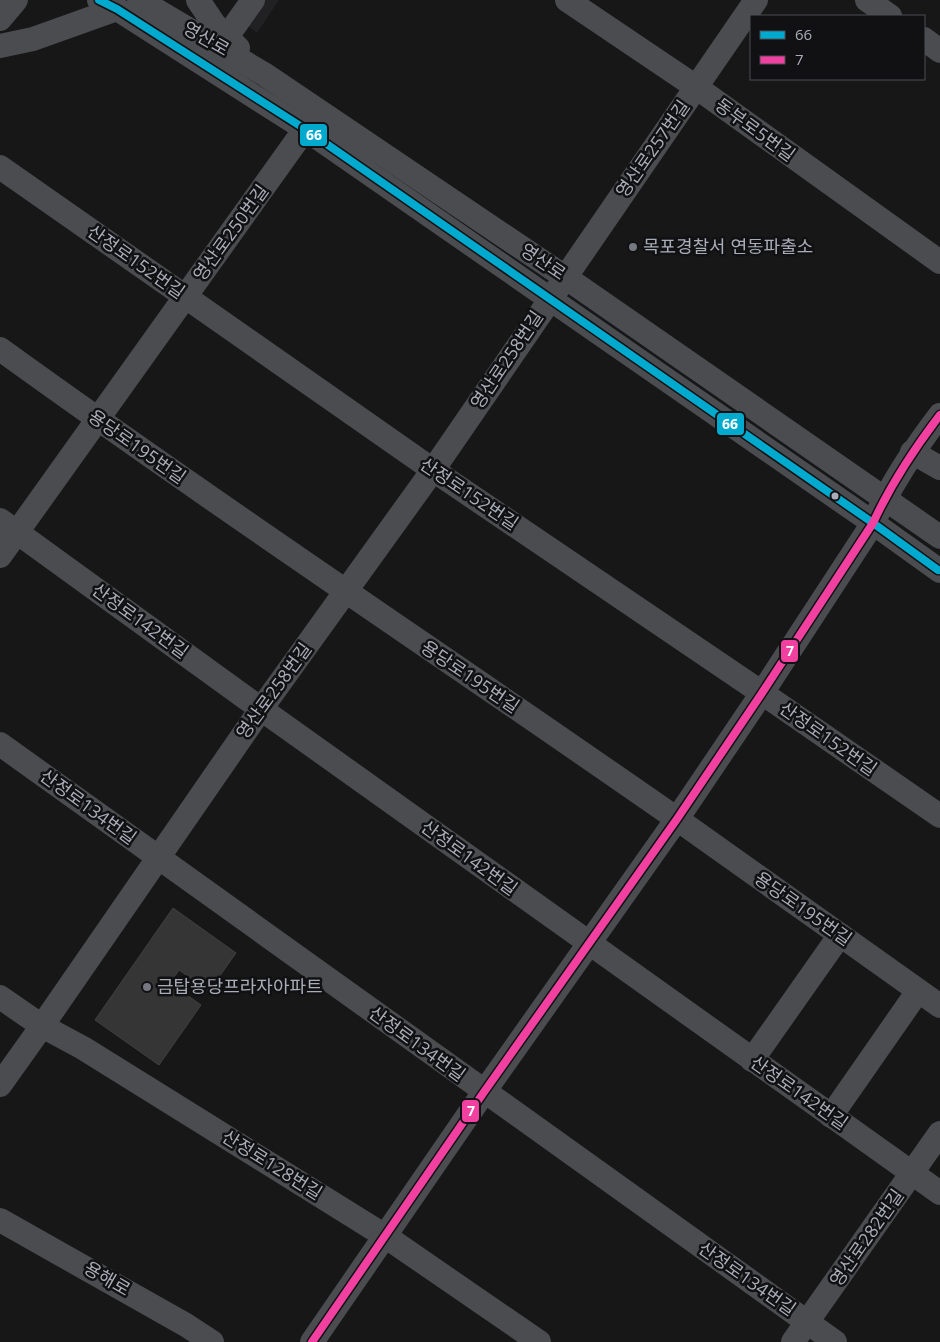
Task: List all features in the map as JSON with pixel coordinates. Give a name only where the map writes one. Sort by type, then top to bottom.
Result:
[{"type":"street","points":[[0,19],[16,0]]},
{"type":"street","name":"영산로","points":[[139,0],[224,42],[264,74],[565,277],[940,536]]},
{"type":"street","points":[[198,0],[224,42]]},
{"type":"street","points":[[206,66],[252,0]]},
{"type":"street","name":"동부로5번길","points":[[567,0],[696,88],[940,262]]},
{"type":"street","name":"영산로257번길","points":[[550,298],[756,0]]},
{"type":"street","points":[[867,0],[889,15]]},
{"type":"street","points":[[0,46],[33,39],[108,4]]},
{"type":"street","name":"영산로","points":[[108,4],[305,129],[940,571]]},
{"type":"street","points":[[925,40],[940,51]]},
{"type":"street","name":"영산로250번길","points":[[0,556],[9,526],[98,419],[305,129]]},
{"type":"street","name":"산정로152번길","points":[[0,167],[433,470],[940,816]]},
{"type":"street","name":"영산로258번길","points":[[0,1085],[261,709],[433,470],[550,298]]},
{"type":"street","name":"용당로195번길","points":[[0,349],[346,592],[677,819],[940,1006]]},
{"type":"street","points":[[312,1342],[484,1092],[677,819],[873,523],[884,498],[912,452],[940,415]]},
{"type":"street","points":[[912,452],[940,468]]},
{"type":"street","name":"산정로142번길","points":[[9,526],[261,709],[940,1193]]},
{"type":"street","name":"산정로134번길","points":[[0,744],[835,1342]]},
{"type":"street","points":[[752,1060],[840,935]]},
{"type":"street","points":[[831,1116],[918,991]]},
{"type":"street","name":"산정로128번길","points":[[0,997],[42,1026],[83,1048],[385,1236],[539,1342]]},
{"type":"street","name":"영산로282번길","points":[[793,1342],[940,1133]]},
{"type":"street","name":"용해로","points":[[0,1220],[178,1320],[212,1342]]},
{"type":"shaded area","points":[[253,0],[279,0],[257,33],[239,19]]},
{"type":"building","name":"금탑용당프라자아파트","points":[[173,908],[236,953],[209,991],[179,970],[170,983],[201,1005],[159,1065],[95,1020]]},
{"type":"transit line","name":"66","points":[[99,0],[117,9],[305,129],[938,570]]},
{"type":"transit line","name":"7","points":[[312,1342],[484,1092],[677,819],[873,523],[887,494],[940,415]]},
{"type":"place","name":"목포경찰서 연동파출소","points":[[633,247]]},
{"type":"place","name":"금탑용당프라자아파트","points":[[147,987]]}]
